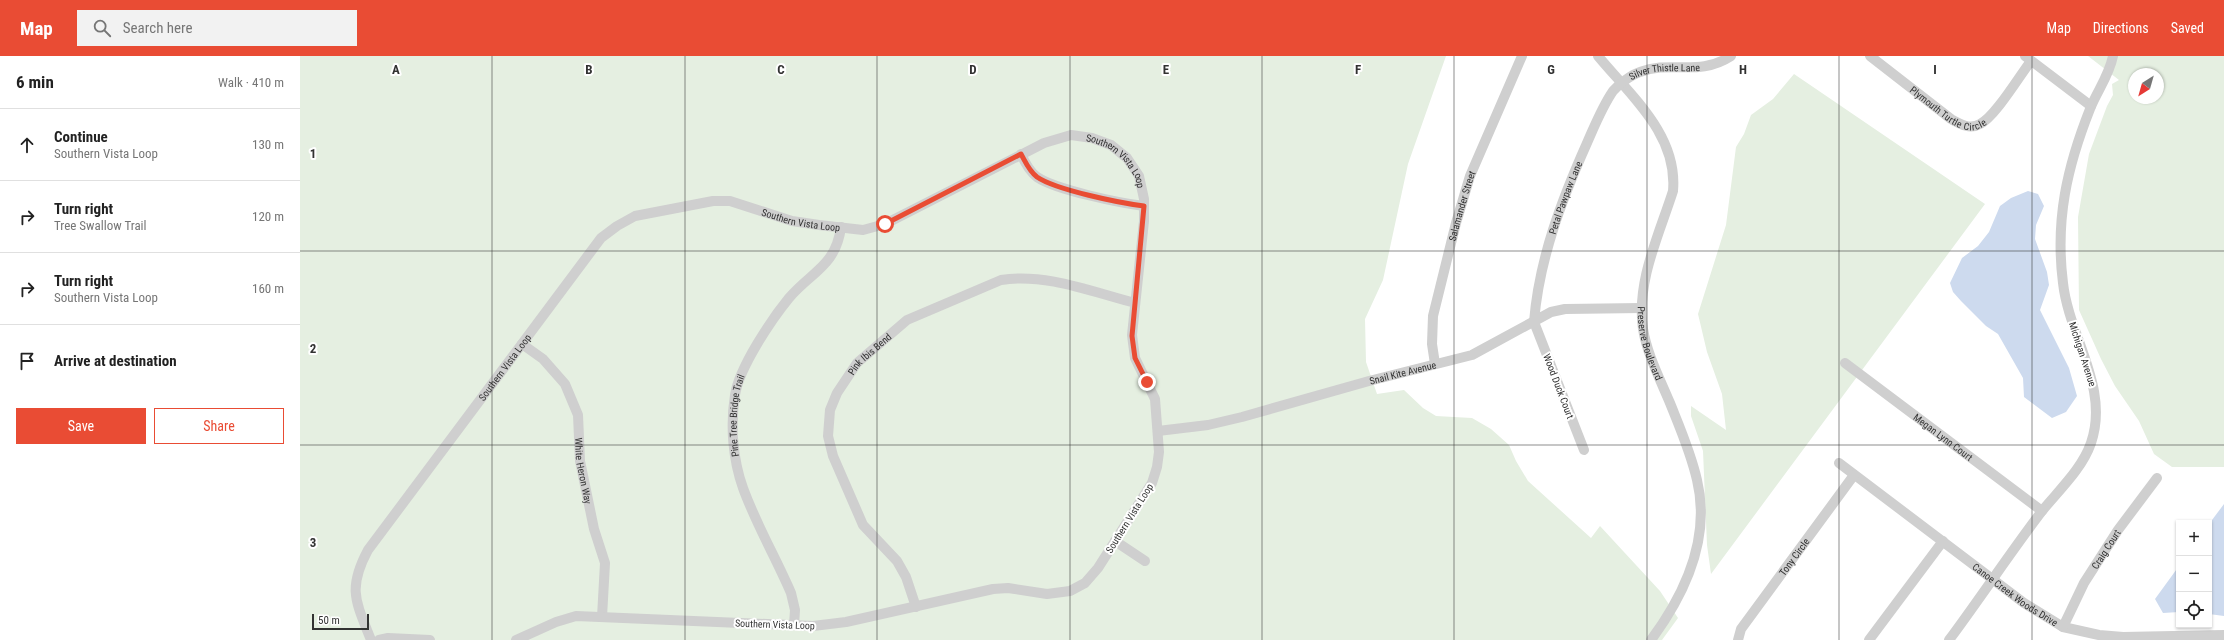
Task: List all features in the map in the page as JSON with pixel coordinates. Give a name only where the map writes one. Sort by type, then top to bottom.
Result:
[{"type":"street","name":"Salamander Street","points":[[1435,364],[1432,344],[1433,316],[1456,223],[1470,176],[1522,56]]},
{"type":"street","name":"Preserve Boulevard","points":[[1598,56],[1655,124],[1665,141],[1674,175],[1672,191],[1646,274],[1642,295],[1643,329],[1651,358],[1683,436],[1698,480],[1700,509],[1699,542],[1688,580],[1669,616],[1651,640]]},
{"type":"street","name":"Silver Thistle Lane","points":[[1621,84],[1640,72],[1660,69],[1697,69],[1717,64],[1731,56]]},
{"type":"street","name":"Plymouth Turtle Circle","points":[[1870,56],[1951,120],[1963,126],[1971,127],[1980,124],[1990,116],[2028,58]]},
{"type":"street","name":"Michigan Avenue","points":[[1949,640],[2042,511],[2063,486],[2091,444],[2096,419],[2094,383],[2078,344],[2068,309],[2063,284],[2061,255],[2063,197],[2076,145],[2091,106],[2105,81],[2113,56]]},
{"type":"street","points":[[2028,58],[2091,106]]},
{"type":"street","name":"Petal Pawpaw Lane","points":[[1534,322],[1536,302],[1547,253],[1565,192],[1602,109],[1614,91],[1621,84]]},
{"type":"street","name":"Southern Vista Loop","points":[[371,640],[355,598],[358,568],[368,550],[601,238],[617,226],[634,216],[712,201],[730,201],[792,220],[863,230],[885,224],[1044,142],[1071,135],[1092,138],[1111,145],[1127,158],[1139,176],[1144,206],[1132,336],[1135,358],[1155,399],[1158,431],[1157,467],[1152,483],[1098,568],[1085,583],[1070,591],[1047,594],[1008,588],[993,589],[846,622],[813,626],[576,616],[556,622],[516,640]]},
{"type":"street","points":[[1021,154],[1029,170],[1038,177],[1056,186],[1128,204],[1144,206]]},
{"type":"street","name":"Pine Tree Bridge Trail","points":[[794,625],[795,610],[792,593],[743,488],[734,454],[735,394],[751,354],[772,322],[790,297],[825,265],[834,253],[839,241],[841,227]]},
{"type":"street","name":"Pink Ibis Bend","points":[[916,607],[906,577],[897,561],[863,525],[833,456],[828,436],[830,410],[837,393],[857,363],[907,320],[1001,280],[1038,278],[1135,303]]},
{"type":"street","name":"Snail Kite Avenue","points":[[1158,431],[1208,425],[1242,417],[1472,354],[1551,312],[1565,309],[1642,308]]},
{"type":"street","name":"Wood Duck Court","points":[[1534,322],[1584,450]]},
{"type":"street","name":"White Heron Way","points":[[522,344],[543,359],[565,384],[578,415],[580,461],[594,529],[606,563],[602,617]]},
{"type":"street","name":"Megan Lynn Court","points":[[1845,363],[2042,511]]},
{"type":"street","name":"Canoe Creek Woods Drive","points":[[1839,462],[1854,475],[2024,603],[2063,627],[2099,635],[2123,637],[2224,635]]},
{"type":"street","name":"Tony Circle","points":[[1738,640],[1741,629],[1854,475]]},
{"type":"street","name":"Craig Court","points":[[2063,627],[2084,583],[2118,530],[2157,478]]},
{"type":"street","points":[[1115,541],[1145,561]]},
{"type":"street","points":[[1869,640],[1942,541]]},
{"type":"street","points":[[379,640],[388,638],[430,640]]},
{"type":"green space","points":[[300,56],[1446,56],[1408,164],[1383,280],[1365,319],[1366,362],[1377,394],[1404,390],[1423,408],[1436,416],[1472,418],[1491,429],[1509,445],[1516,461],[1528,481],[1591,538],[1600,526],[1660,591],[1678,618],[1662,640],[300,640]]},
{"type":"green space","points":[[2088,56],[2224,56],[2224,467],[2172,467],[2154,454],[2139,421],[2115,386],[2079,310],[2078,217],[2089,154],[2107,106],[2113,95],[2112,84],[2119,80]]},
{"type":"green space","points":[[1794,74],[1985,204],[1711,574],[1707,545],[1703,451],[1691,416],[1691,406],[1726,430],[1722,394],[1707,352],[1698,314],[1726,225],[1736,147],[1744,134],[1751,115],[1773,99]]},
{"type":"water","points":[[2028,191],[2038,194],[2044,206],[2036,225],[2035,239],[2047,272],[2049,285],[2040,310],[2069,368],[2077,396],[2066,412],[2052,418],[2024,397],[2023,378],[1998,334],[1986,326],[1961,301],[1953,292],[1950,283],[1962,258],[1978,246],[1989,232],[2000,206],[2011,198]]},
{"type":"water","points":[[2224,504],[2224,616],[2212,614],[2212,520]]},
{"type":"water","points":[[2176,570],[2176,612],[2163,613],[2155,599]]},
{"type":"route","points":[[885,224],[1021,154],[1029,170],[1038,177],[1056,186],[1128,204],[1144,206],[1144,221],[1132,336],[1135,358],[1147,382]]}]
